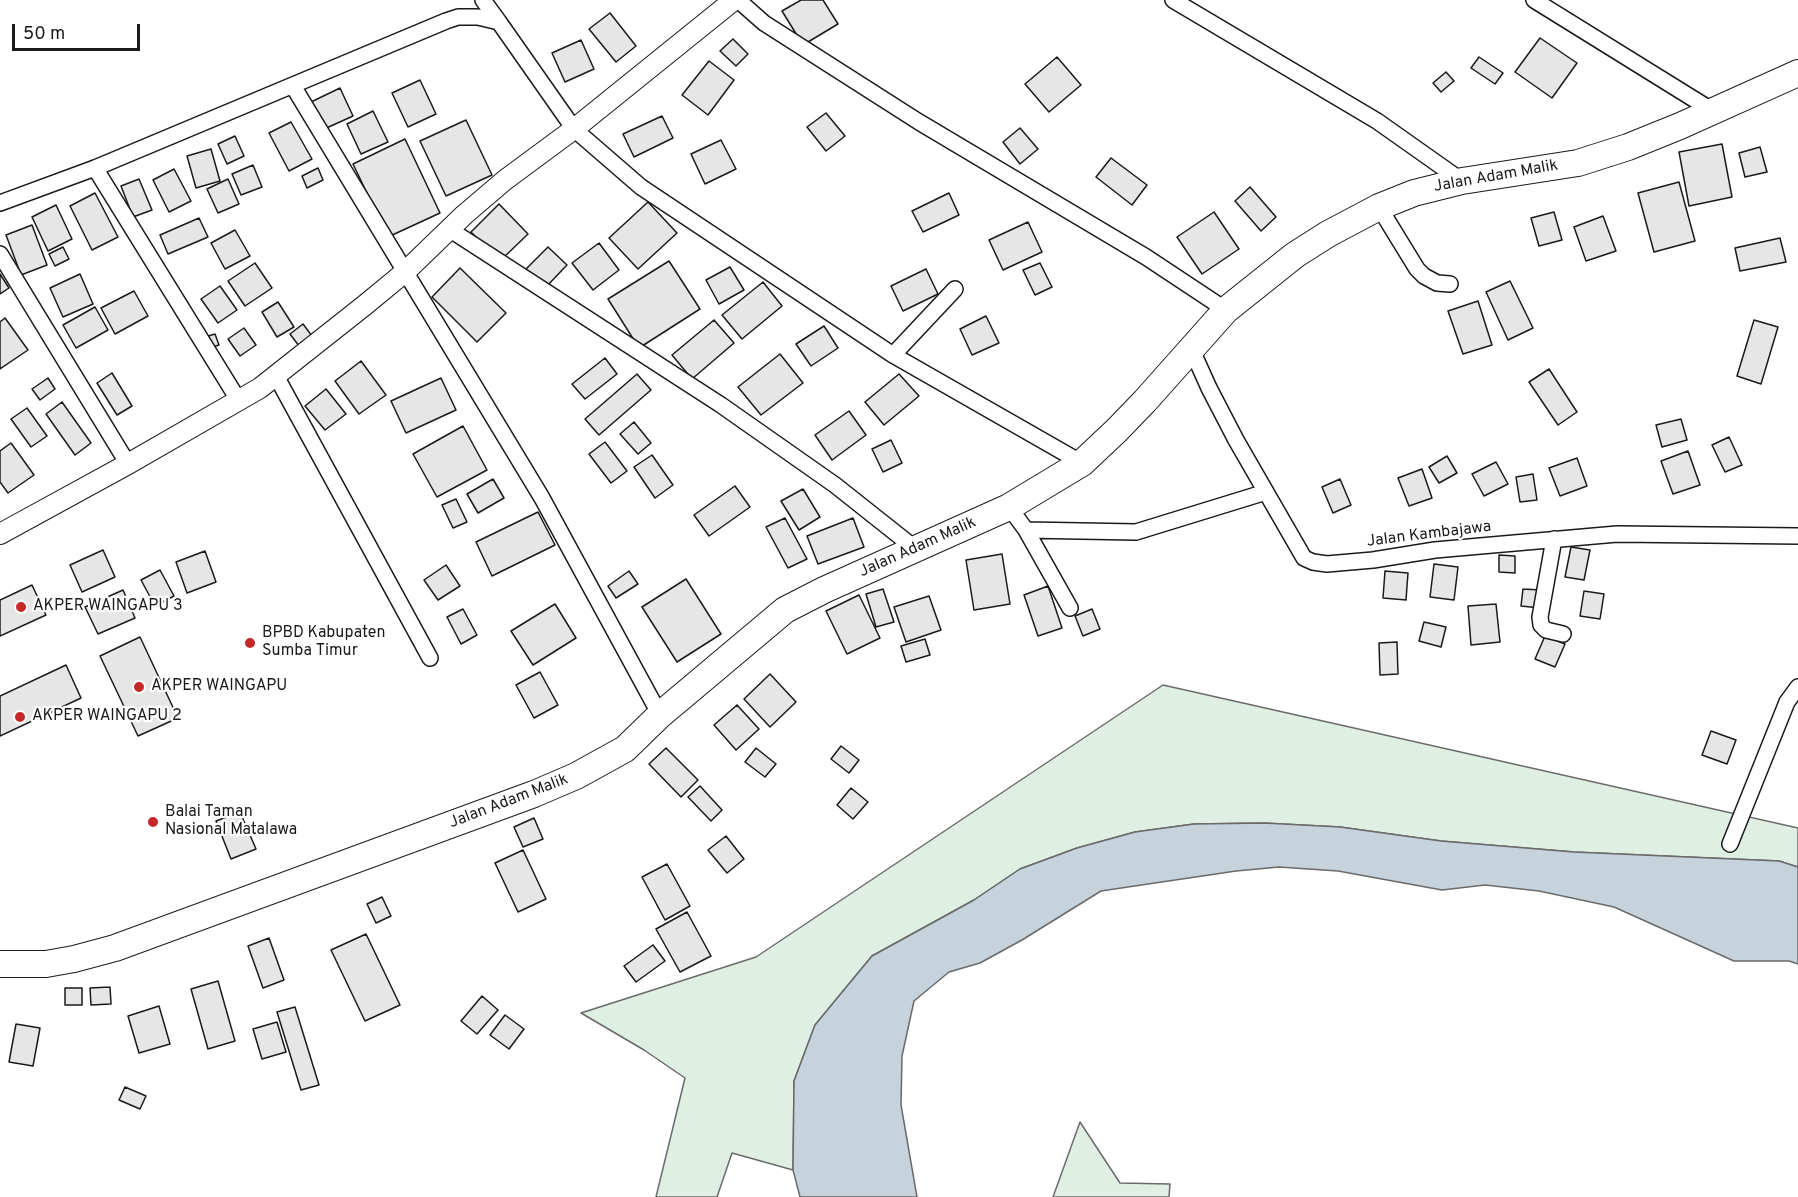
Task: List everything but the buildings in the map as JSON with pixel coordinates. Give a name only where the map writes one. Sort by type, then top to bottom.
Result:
[{"type":"highway","name":"Jalan Adam Malik","points":[[0,964],[46,964],[115,948],[534,794],[576,776],[625,749],[660,714],[785,610],[824,590],[918,550],[1009,507],[1082,463],[1124,423],[1226,310],[1295,255],[1328,234],[1379,207],[1414,193],[1462,181],[1578,163],[1628,147],[1798,73]]},
{"type":"street","points":[[483,0],[574,129],[641,187],[893,355],[1082,463]]},
{"type":"street","points":[[0,534],[260,388],[405,272],[449,229],[505,180],[574,129],[736,0],[764,23],[919,122],[1146,258],[1226,310]]},
{"type":"street","points":[[1173,0],[1377,121],[1462,181]]},
{"type":"street","points":[[1534,0],[1713,111]]},
{"type":"street","points":[[0,203],[95,168],[446,21],[458,17],[478,17],[499,21]]},
{"type":"street","points":[[293,86],[542,498],[660,714]]},
{"type":"street","points":[[95,168],[239,401]]},
{"type":"street","points":[[1379,207],[1417,270],[1437,283],[1450,284]]},
{"type":"street","points":[[449,229],[721,405],[835,485],[918,550]]},
{"type":"street","points":[[0,254],[128,464]]},
{"type":"street","points":[[893,355],[955,289]]},
{"type":"street","name":"Jalan Kambajawa","points":[[1191,348],[1209,388],[1266,492],[1304,558],[1313,562],[1327,564],[1373,560],[1435,550],[1634,534],[1798,536]]},
{"type":"street","points":[[275,374],[430,658]]},
{"type":"street","points":[[1026,530],[1136,532],[1266,492]]},
{"type":"street","points":[[1009,507],[1026,530],[1070,608]]},
{"type":"street","points":[[1554,539],[1540,617],[1541,625],[1546,630],[1563,634]]},
{"type":"street","points":[[1730,844],[1787,702],[1798,687]]},
{"type":"green space","points":[[1163,685],[1798,828],[1798,867],[1779,861],[1574,852],[1441,841],[1340,827],[1264,823],[1194,824],[1135,832],[1077,848],[1020,869],[974,900],[872,956],[815,1025],[794,1081],[793,1170],[732,1153],[717,1197],[656,1197],[685,1078],[644,1050],[581,1013],[756,957]]},
{"type":"green space","points":[[1080,1122],[1120,1183],[1170,1184],[1169,1197],[1053,1197]]},
{"type":"shaded area","points":[[1264,823],[1340,827],[1441,841],[1574,852],[1779,861],[1798,867],[1798,964],[1789,961],[1734,961],[1614,907],[1539,891],[1485,885],[1442,890],[1338,871],[1279,867],[1101,891],[980,963],[949,972],[914,1001],[902,1056],[901,1105],[917,1197],[800,1197],[793,1170],[794,1081],[815,1025],[872,956],[974,900],[1020,869],[1077,848],[1135,832],[1194,824]]},
{"type":"place","name":"AKPER WAINGAPU 3","points":[[21,607]]},
{"type":"place","name":"BPBD Kabupaten Sumba Timur","points":[[250,643]]},
{"type":"place","name":"AKPER WAINGAPU","points":[[139,687]]},
{"type":"place","name":"AKPER WAINGAPU 2","points":[[20,717]]},
{"type":"place","name":"Balai Taman Nasional Matalawa","points":[[153,822]]}]
